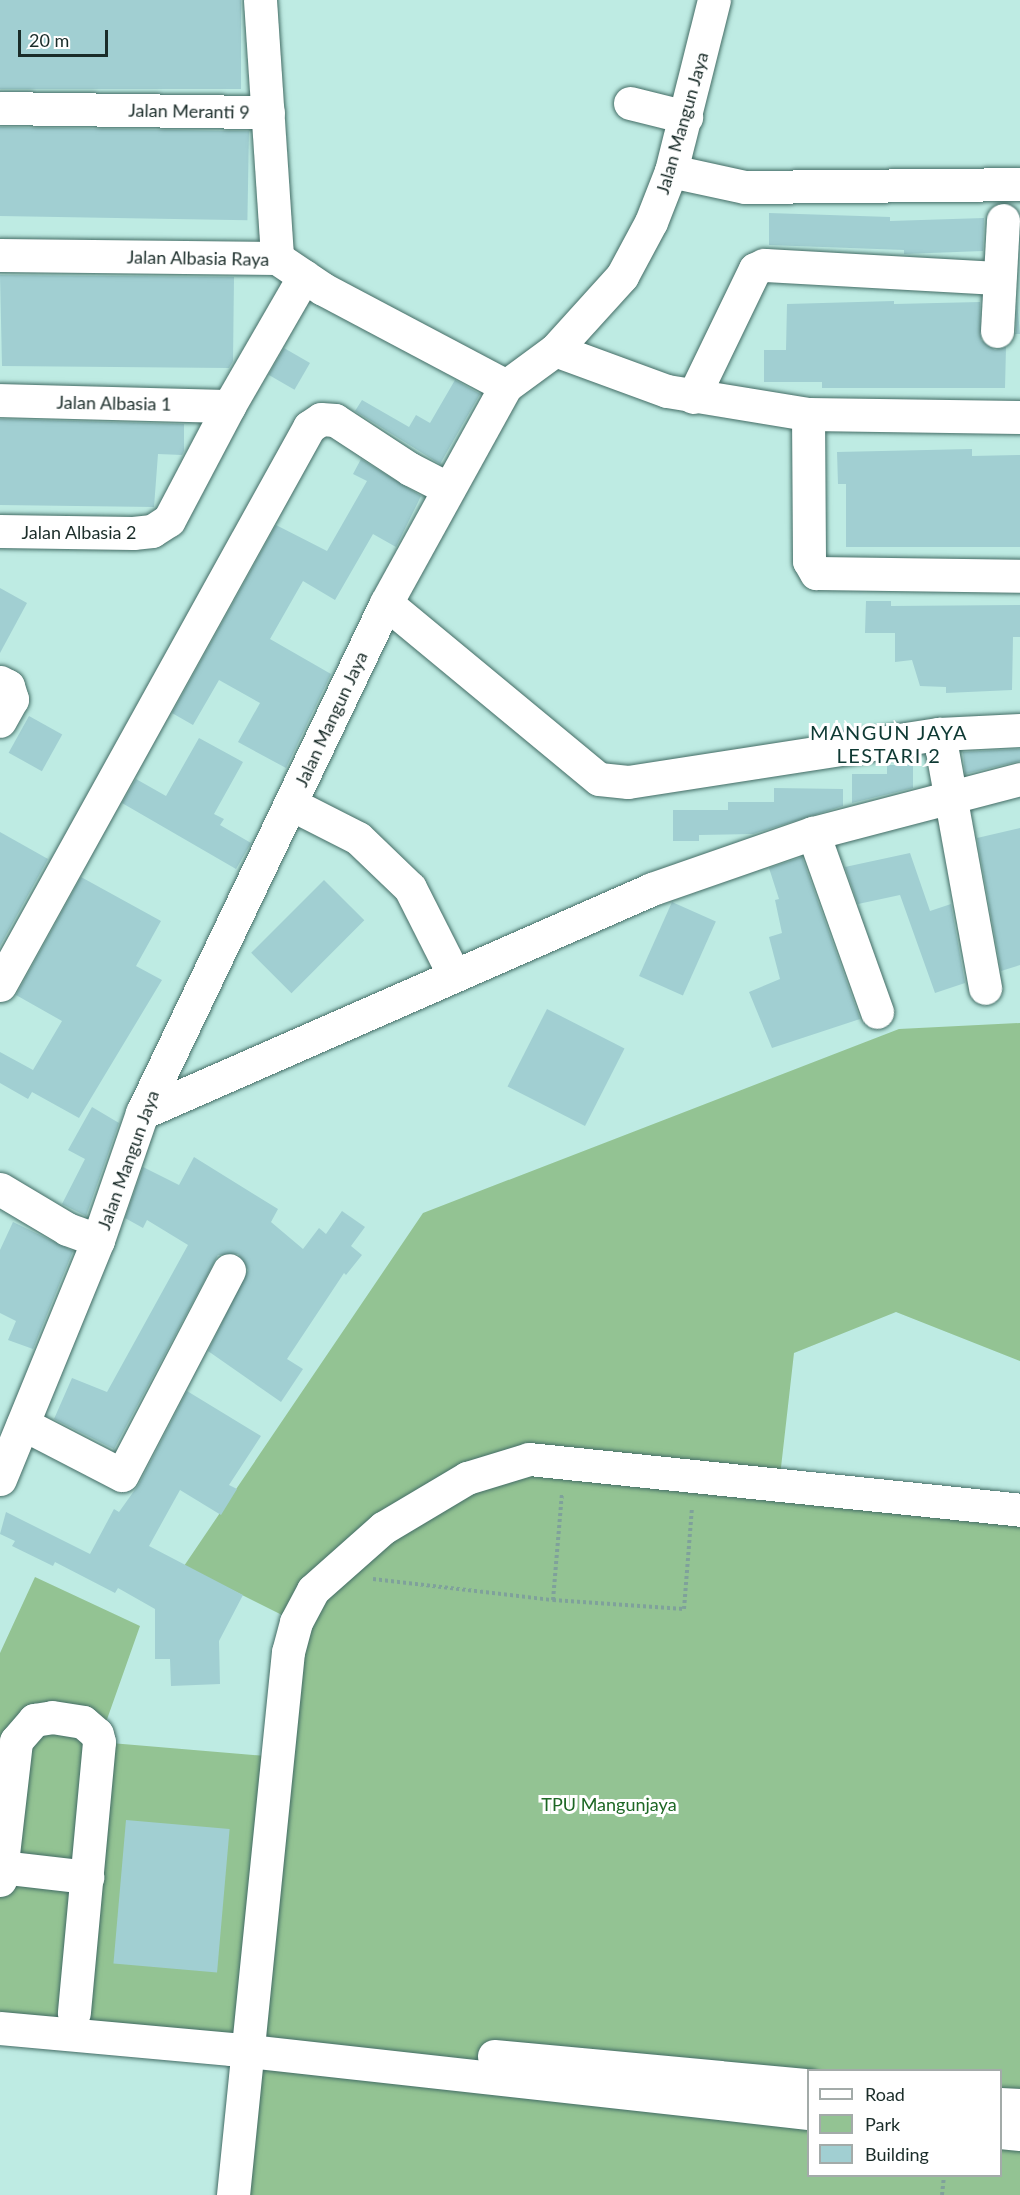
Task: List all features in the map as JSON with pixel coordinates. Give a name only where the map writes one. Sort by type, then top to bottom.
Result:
[{"type":"street","points":[[260,0],[268,112]]},
{"type":"street","name":"Jalan Mangun Jaya","points":[[0,1479],[98,1240],[142,1113],[386,603],[447,488],[506,386],[555,350],[622,276],[671,171],[714,0]]},
{"type":"street","points":[[630,103],[686,117]]},
{"type":"street","name":"Jalan Meranti 9","points":[[0,108],[268,112],[277,258]]},
{"type":"street","points":[[671,171],[745,187],[1020,184]]},
{"type":"street","points":[[997,331],[1003,220]]},
{"type":"street","name":"Jalan Albasia Raya","points":[[0,255],[277,258],[304,276],[506,386]]},
{"type":"street","points":[[693,398],[755,269],[764,265],[999,278]]},
{"type":"street","name":"Jalan Albasia 2","points":[[0,531],[152,531],[169,520],[228,406],[304,276]]},
{"type":"street","points":[[555,350],[693,398],[808,414],[1020,417]]},
{"type":"street","name":"Jalan Albasia 1","points":[[0,400],[228,406]]},
{"type":"street","points":[[808,414],[809,561],[816,573],[1020,576]]},
{"type":"street","points":[[0,985],[309,427],[321,419],[335,420],[410,469],[447,488]]},
{"type":"street","points":[[386,603],[599,779],[628,782],[939,734],[1020,730]]},
{"type":"street","points":[[0,682],[8,686],[12,699],[0,721]]},
{"type":"street","points":[[939,734],[948,799],[985,988]]},
{"type":"street","points":[[142,1113],[652,889],[813,832],[1020,779]]},
{"type":"street","points":[[291,804],[358,838],[410,888],[454,975]]},
{"type":"street","points":[[813,832],[878,1012]]},
{"type":"street","points":[[0,1190],[67,1229],[98,1240]]},
{"type":"street","points":[[23,1424],[122,1474],[229,1270]]},
{"type":"street","points":[[233,2195],[251,2043],[288,1652],[296,1622],[313,1590],[383,1528],[467,1478],[529,1459],[1020,1510]]},
{"type":"street","points":[[74,2013],[87,1877],[97,1734],[83,1722],[52,1717],[34,1720],[16,1741],[1,1874],[87,1877]]},
{"type":"street","points":[[0,2007],[74,2013],[251,2043],[807,2113]]},
{"type":"street","points":[[0,2028],[251,2043],[807,2085]]},
{"type":"street","points":[[1002,2104],[1020,2105]]},
{"type":"street","points":[[1002,2132],[1020,2134]]},
{"type":"path","points":[[554,1600],[565,1463]]},
{"type":"path","points":[[331,1574],[554,1600],[684,1609],[694,1476]]},
{"type":"path","points":[[942,2195],[944,2177]]},
{"type":"green space","name":"TPU Mangunjaya","points":[[1020,1023],[1020,1361],[896,1312],[794,1353],[779,1485],[1020,1510],[1020,2195],[242,2195],[250,2052],[0,2028],[0,1653],[35,1577],[140,1626],[99,1742],[278,1757],[296,1622],[184,1566],[423,1213],[899,1029]]},
{"type":"building","points":[[0,0],[241,0],[241,89],[0,89]]},
{"type":"building","points":[[0,127],[249,131],[247,220],[0,216]]},
{"type":"building","points":[[769,213],[890,217],[890,221],[984,218],[983,251],[904,254],[904,250],[769,245]]},
{"type":"building","points":[[0,275],[234,277],[233,361],[229,368],[2,366]]},
{"type":"building","points":[[894,301],[894,304],[980,302],[981,340],[995,350],[1006,347],[1005,388],[822,388],[822,382],[764,382],[764,350],[786,350],[787,304]]},
{"type":"building","points":[[1017,301],[1020,334],[1015,334]]},
{"type":"building","points":[[284,348],[310,363],[294,390],[268,375]]},
{"type":"building","points":[[455,380],[480,394],[440,464],[355,411],[362,400],[409,427],[416,415],[430,423]]},
{"type":"building","points":[[0,419],[184,424],[184,451],[182,455],[158,454],[154,507],[0,505]]},
{"type":"building","points":[[972,449],[972,456],[1020,455],[1020,547],[846,547],[846,484],[838,484],[837,452]]},
{"type":"building","points":[[361,459],[421,496],[396,547],[373,534],[335,600],[303,581],[270,639],[331,674],[286,768],[238,742],[260,703],[219,680],[193,725],[172,713],[276,525],[327,551],[367,481],[353,474]]},
{"type":"building","points":[[0,588],[27,603],[0,653]]},
{"type":"building","points":[[866,601],[891,601],[891,606],[1020,605],[1020,637],[1013,637],[1012,690],[946,693],[946,687],[920,686],[912,660],[895,662],[895,633],[865,633]]},
{"type":"building","points":[[29,716],[62,734],[42,771],[9,753]]},
{"type":"building","points":[[199,738],[243,762],[214,814],[224,819],[220,825],[251,843],[236,869],[122,803],[136,779],[166,796]]},
{"type":"building","points":[[1020,749],[1020,761],[965,774],[963,752]]},
{"type":"building","points":[[887,765],[913,765],[913,788],[852,803],[852,774],[887,774]]},
{"type":"building","points":[[774,788],[843,789],[843,806],[753,834],[699,835],[699,841],[673,841],[673,810],[728,810],[728,802],[774,802]]},
{"type":"building","points":[[1020,828],[1020,965],[1001,971],[977,838]]},
{"type":"building","points":[[0,832],[48,859],[0,946]]},
{"type":"building","points":[[910,853],[930,911],[951,904],[965,983],[935,993],[900,895],[858,904],[845,867]]},
{"type":"building","points":[[802,857],[860,1019],[772,1048],[749,992],[780,979],[769,937],[782,933],[775,900],[779,899],[769,868]]},
{"type":"building","points":[[81,877],[161,921],[136,966],[162,980],[79,1118],[32,1092],[28,1099],[0,1083],[0,1052],[33,1070],[62,1021],[16,995]]},
{"type":"building","points":[[324,880],[364,920],[291,993],[251,953]]},
{"type":"building","points":[[672,902],[716,922],[683,996],[639,976]]},
{"type":"building","points":[[547,1009],[625,1048],[585,1126],[508,1087]]},
{"type":"building","points":[[92,1107],[119,1123],[86,1216],[62,1204],[85,1159],[68,1150]]},
{"type":"building","points":[[194,1157],[278,1209],[271,1222],[303,1249],[319,1228],[326,1234],[342,1211],[365,1227],[351,1246],[362,1255],[346,1275],[344,1273],[287,1359],[303,1369],[281,1402],[208,1351],[248,1270],[238,1254],[218,1255],[114,1449],[54,1419],[72,1378],[107,1392],[188,1245],[147,1220],[143,1228],[125,1218],[143,1167],[179,1185]]},
{"type":"building","points":[[13,1222],[73,1251],[33,1349],[8,1340],[16,1321],[0,1313],[0,1250]]},
{"type":"building","points":[[187,1391],[261,1436],[229,1485],[237,1489],[221,1515],[180,1490],[149,1546],[243,1595],[219,1641],[220,1684],[171,1686],[170,1659],[155,1659],[155,1609],[118,1588],[115,1593],[55,1562],[53,1566],[12,1546],[15,1541],[0,1534],[6,1512],[90,1554],[114,1509],[119,1512],[139,1484]]},
{"type":"building","points":[[126,1820],[230,1829],[217,1973],[113,1963]]},
{"type":"district","name":"MANGUN JAYA LESTARI 2","points":[[889,744]]}]
